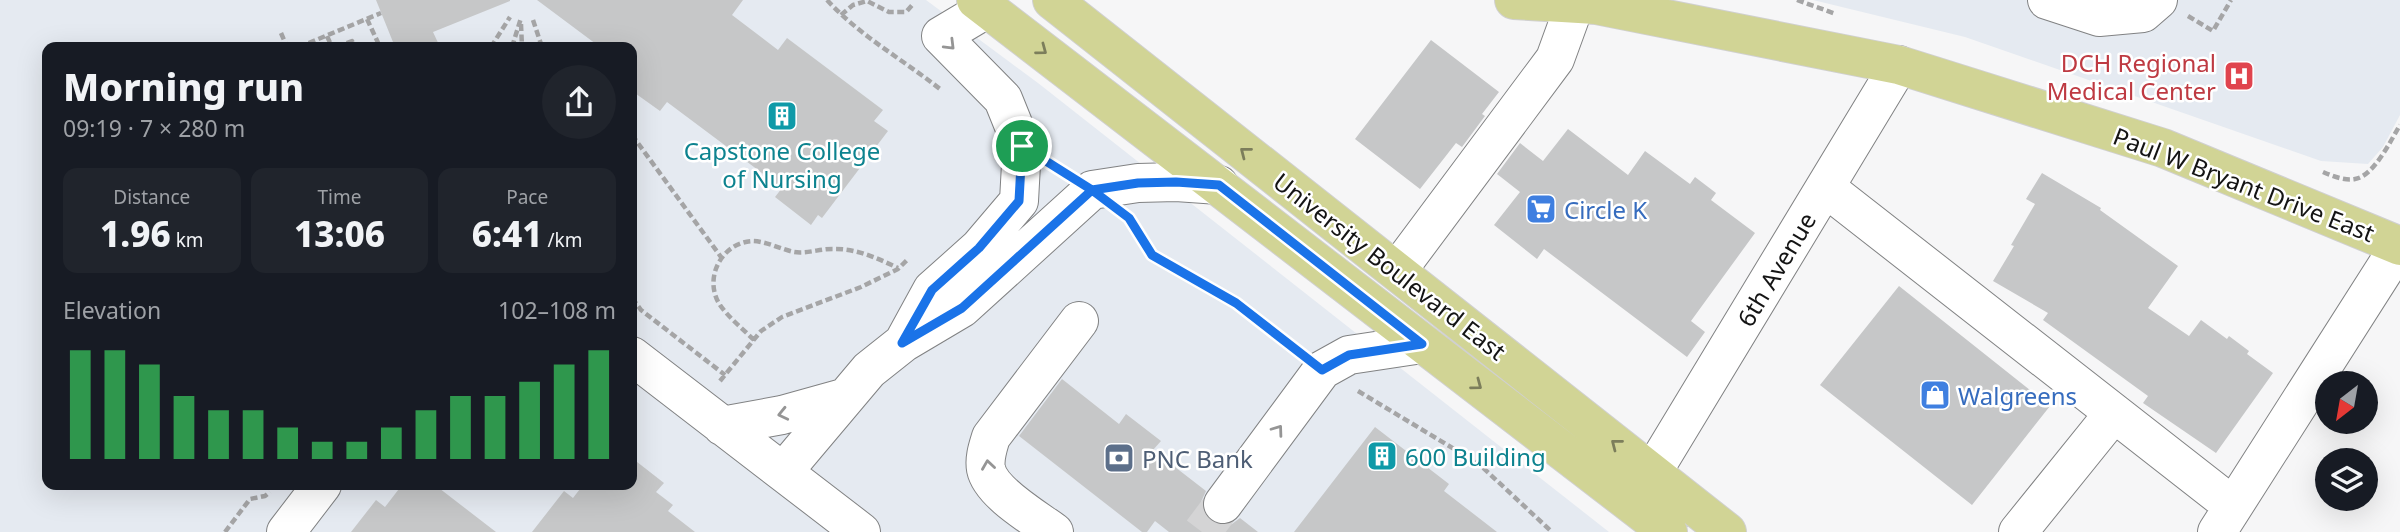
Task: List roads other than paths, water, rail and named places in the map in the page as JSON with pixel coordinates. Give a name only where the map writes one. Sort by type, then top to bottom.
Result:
[{"type":"main road","name":"University Boulevard East","points":[[1052,0],[1727,532]]},
{"type":"main road","name":"Paul W Bryant Drive East","points":[[1514,0],[1596,5],[1899,65],[2163,148],[2400,245]]},
{"type":"main road","name":"University Boulevard East","points":[[988,3],[1422,344],[1668,532]]},
{"type":"street","points":[[2047,0],[2099,17],[2143,13],[2170,6]]},
{"type":"street","points":[[902,343],[932,290],[979,248],[1019,201],[1022,146],[1003,99],[941,36],[988,3]]},
{"type":"street","points":[[1397,271],[1555,60],[1575,4]]},
{"type":"street","name":"6th Avenue","points":[[1652,472],[1899,65]]},
{"type":"street","points":[[783,472],[842,398],[869,370],[902,343],[962,308],[1092,190],[1138,183],[1219,185]]},
{"type":"street","points":[[1826,188],[2113,413],[2225,519],[2400,245]]},
{"type":"street","points":[[1033,526],[998,491],[986,471],[985,454],[991,437],[1079,321]]},
{"type":"street","points":[[1223,504],[1322,370],[1349,355],[1422,344]]},
{"type":"street","points":[[637,360],[861,532]]},
{"type":"street","points":[[710,417],[782,415],[842,398]]},
{"type":"street","points":[[2018,532],[2113,413]]},
{"type":"street","points":[[286,532],[300,490]]},
{"type":"tunnel","points":[[1202,532],[1223,504]]},
{"type":"place","name":"DCH Regional Medical Center","points":[[2239,76]]},
{"type":"place","name":"Capstone College of Nursing","points":[[782,116]]},
{"type":"place","name":"Circle K","points":[[1541,209]]},
{"type":"place","name":"Walgreens","points":[[1935,395]]},
{"type":"place","name":"600 Building","points":[[1382,456]]},
{"type":"place","name":"PNC Bank","points":[[1119,458]]}]
